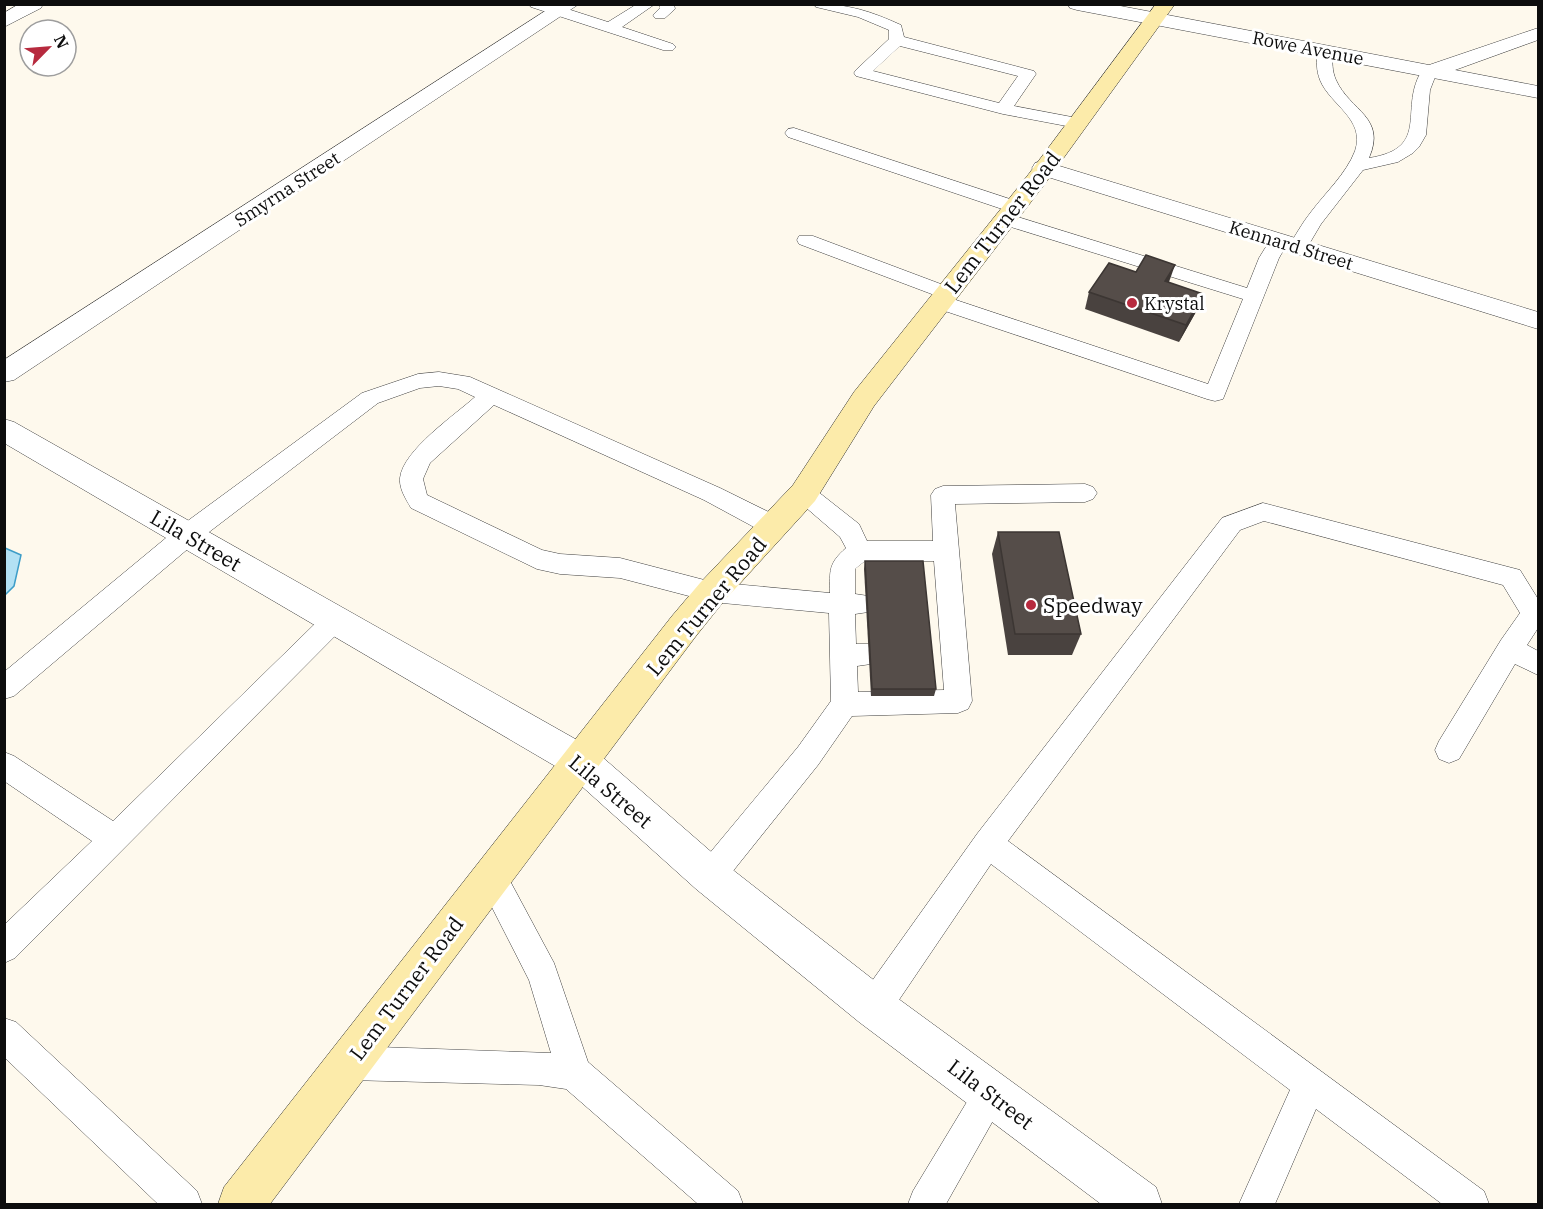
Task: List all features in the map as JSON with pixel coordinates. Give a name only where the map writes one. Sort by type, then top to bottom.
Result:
[{"type":"main road","name":"Lem Turner Road","points":[[241,1204],[580,760],[712,592],[804,493],[864,399],[1010,213],[1160,11]]},
{"type":"street","points":[[4,21],[34,4]]},
{"type":"street","name":"Rowe Avenue","points":[[1077,4],[1160,11],[1325,52],[1539,92]]},
{"type":"street","name":"Smyrna Street","points":[[4,373],[565,8]]},
{"type":"street","points":[[1429,72],[1492,48],[1539,34]]},
{"type":"street","name":"Kennard Street","points":[[1044,168],[1539,321]]},
{"type":"street","name":"Lila Street","points":[[4,429],[580,760],[710,876],[874,1007],[1139,1204]]},
{"type":"lane","points":[[537,4],[565,8],[610,28],[637,33],[668,47]]},
{"type":"lane","points":[[821,4],[862,14],[896,28],[897,40]]},
{"type":"lane","points":[[610,28],[659,8]]},
{"type":"lane","points":[[897,40],[1029,74],[1003,110]]},
{"type":"lane","points":[[897,40],[862,73],[1003,110],[1077,123]]},
{"type":"lane","points":[[806,240],[943,298],[1215,394],[1269,258],[1310,225],[1357,165],[1366,138],[1362,125],[1325,78],[1323,63],[1325,52]]},
{"type":"lane","points":[[1357,165],[1392,158],[1404,153],[1411,145],[1417,136],[1423,79],[1429,72]]},
{"type":"lane","points":[[795,133],[1010,213],[1253,296]]},
{"type":"lane","points":[[4,688],[187,535],[370,398],[418,381],[439,379],[462,382],[712,494],[774,526]]},
{"type":"lane","points":[[491,395],[415,466],[411,478],[412,489],[419,502],[537,559],[560,564],[620,568],[712,592],[854,604]]},
{"type":"lane","points":[[804,493],[850,531],[859,551]]},
{"type":"lane","points":[[846,704],[958,702],[943,654],[938,604],[946,551],[943,495],[1085,493]]},
{"type":"lane","points":[[874,1007],[988,844],[1231,524],[1263,512],[1511,577],[1534,614],[1510,648],[1449,750]]},
{"type":"lane","points":[[710,876],[808,756],[846,704],[857,655],[854,604],[843,565],[859,551],[946,551]]},
{"type":"lane","points":[[4,947],[335,620]]},
{"type":"lane","points":[[1510,648],[1539,664]]},
{"type":"lane","points":[[4,765],[115,839]]},
{"type":"lane","points":[[988,844],[1470,1204]]},
{"type":"lane","points":[[491,876],[543,974],[574,1073],[725,1204]]},
{"type":"lane","points":[[4,1034],[184,1204]]},
{"type":"lane","points":[[349,1063],[539,1068],[574,1073]]},
{"type":"lane","points":[[1257,1204],[1309,1085]]},
{"type":"lane","points":[[926,1204],[991,1094]]},
{"type":"water","points":[[5,548],[21,555],[14,586],[5,595]]},
{"type":"building","points":[[1146,255],[1175,265],[1165,281],[1203,294],[1186,325],[1089,292],[1109,263],[1136,272]]},
{"type":"building","name":"Speedway","points":[[998,532],[1059,532],[1081,634],[1015,634]]},
{"type":"building","points":[[865,561],[923,561],[936,689],[872,689]]},
{"type":"place","name":"Krystal","points":[[1132,303]]},
{"type":"place","name":"Speedway","points":[[1031,605]]}]
